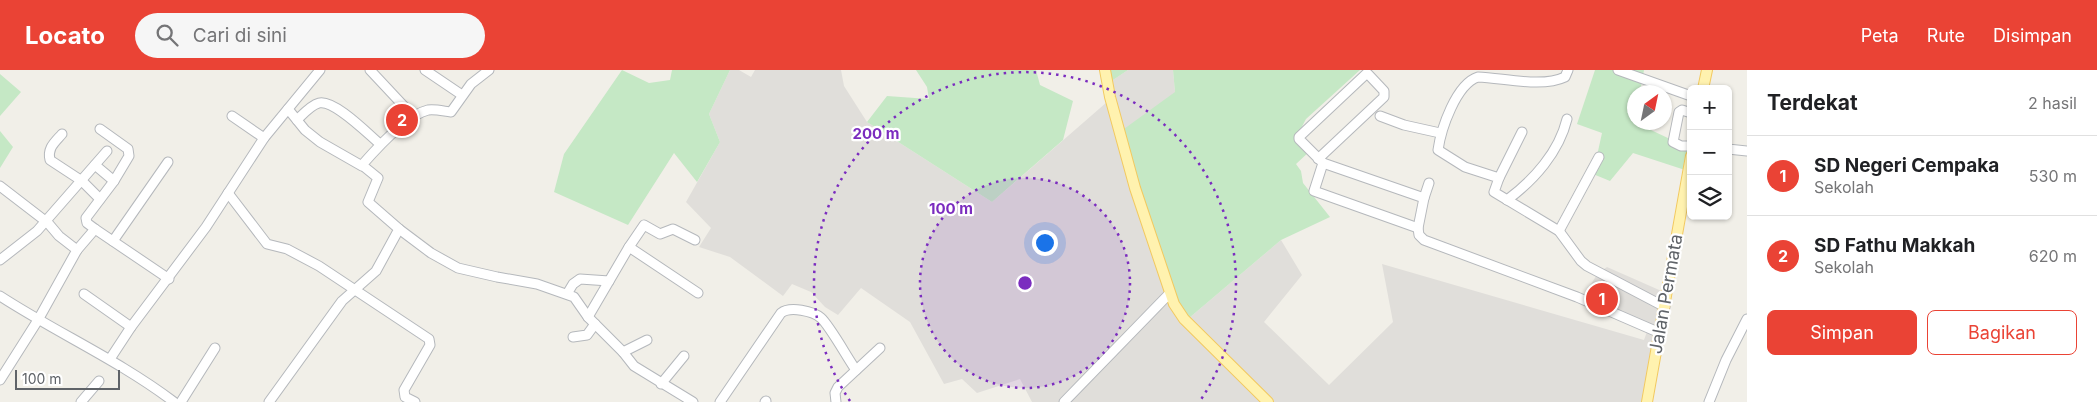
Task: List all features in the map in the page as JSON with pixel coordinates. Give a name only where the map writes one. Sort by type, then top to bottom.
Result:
[{"type":"main road","points":[[1105,70],[1110,97],[1135,188],[1169,294],[1184,319],[1268,402]]},
{"type":"main road","points":[[1704,85],[1707,70]]},
{"type":"main road","name":"Jalan Permata","points":[[1647,402],[1688,175]]},
{"type":"street","points":[[110,360],[130,327],[168,279],[264,138],[320,70]]},
{"type":"street","points":[[370,70],[414,118]]},
{"type":"street","points":[[425,70],[462,96]]},
{"type":"street","points":[[362,166],[380,144],[414,118],[430,110],[451,112],[471,84],[489,70]]},
{"type":"street","points":[[1499,178],[1465,167],[1443,155],[1438,150],[1440,133],[1463,87],[1478,77],[1514,81],[1554,81],[1565,77],[1568,70]]},
{"type":"street","points":[[1618,70],[1687,95]]},
{"type":"street","points":[[1418,228],[1314,191],[1321,161],[1384,97],[1384,91],[1368,74],[1299,137],[1321,161],[1424,198]]},
{"type":"street","points":[[297,120],[315,104],[327,102],[380,144]]},
{"type":"street","points":[[288,109],[320,142],[362,166],[378,178],[368,202],[431,253],[458,268],[537,284],[568,294],[577,300],[588,317],[639,370],[693,402]]},
{"type":"street","points":[[1687,111],[1682,110],[1679,112],[1673,142],[1681,146],[1687,146]]},
{"type":"street","points":[[232,116],[264,138]]},
{"type":"street","points":[[1380,116],[1404,126],[1440,133]]},
{"type":"street","points":[[1507,200],[1518,192],[1549,159],[1562,138],[1567,119]]},
{"type":"street","points":[[100,129],[130,152],[114,181],[86,218],[88,223],[168,279]]},
{"type":"street","points":[[1522,132],[1494,192],[1559,231],[1581,261],[1587,266],[1665,306]]},
{"type":"street","points":[[62,134],[50,148],[48,154],[50,160],[82,181],[100,199]]},
{"type":"street","points":[[1732,149],[1747,151]]},
{"type":"street","points":[[0,260],[28,239],[82,181],[106,151]]},
{"type":"street","points":[[1559,231],[1599,157]]},
{"type":"street","points":[[113,241],[168,162]]},
{"type":"street","points":[[95,165],[114,181]]},
{"type":"street","points":[[1429,183],[1418,228],[1419,235],[1424,240],[1577,297],[1660,333]]},
{"type":"street","points":[[0,186],[45,221],[77,250]]},
{"type":"street","points":[[228,192],[266,242],[291,251],[354,288],[430,340],[430,345],[404,392],[405,397],[414,402]]},
{"type":"street","points":[[588,317],[644,225],[661,235],[673,229],[695,240]]},
{"type":"street","points":[[0,380],[38,320],[77,250],[95,229]]},
{"type":"street","points":[[269,402],[342,301],[354,288],[368,280],[376,271],[399,229]]},
{"type":"street","points":[[629,247],[698,293]]},
{"type":"street","points":[[568,294],[572,284],[580,278],[609,281]]},
{"type":"street","points":[[84,294],[130,327]]},
{"type":"street","points":[[1064,402],[1169,294]]},
{"type":"street","points":[[0,296],[153,386],[174,402]]},
{"type":"street","points":[[720,402],[781,313],[785,310],[804,312],[820,318],[856,370]]},
{"type":"street","points":[[1709,402],[1726,360],[1747,320]]},
{"type":"street","points":[[573,337],[587,336],[595,324]]},
{"type":"street","points":[[623,352],[647,340]]},
{"type":"street","points":[[181,402],[215,348]]},
{"type":"street","points":[[836,402],[836,390],[880,348]]},
{"type":"street","points":[[662,384],[684,356]]},
{"type":"street","points":[[81,402],[99,381]]},
{"type":"shaded area","points":[[730,70],[739,70],[751,77],[755,70],[841,70],[844,86],[867,122],[992,202],[1107,102],[1110,82],[1128,70],[1173,70],[1182,324],[1281,240],[1302,275],[1264,322],[1329,385],[1393,322],[1382,264],[1644,340],[1649,326],[1583,297],[1598,273],[1607,267],[1666,293],[1648,402],[1032,402],[1020,379],[977,393],[962,379],[944,384],[910,322],[861,288],[838,315],[825,307],[811,292],[792,284],[783,296],[730,257],[699,247],[711,228],[686,202],[720,142],[709,114]]},
{"type":"green space","points":[[622,70],[649,83],[670,80],[672,70],[730,70],[709,114],[720,142],[697,182],[674,153],[628,225],[554,192],[564,154]]},
{"type":"green space","points":[[916,70],[1036,70],[1040,85],[1073,101],[1063,140],[992,202],[867,122],[887,96],[929,99],[927,87]]},
{"type":"green space","points":[[1107,70],[1128,70],[1110,82]]},
{"type":"green space","points":[[1173,70],[1360,70],[1306,119],[1297,136],[1310,151],[1296,164],[1301,171],[1303,183],[1330,217],[1281,240],[1182,324],[1117,134],[1175,92]]},
{"type":"green space","points":[[1595,70],[1644,70],[1641,85],[1627,85],[1627,130],[1651,130],[1687,147],[1685,170],[1633,153],[1610,181],[1593,174],[1602,133],[1577,124]]},
{"type":"green space","points":[[0,74],[21,92],[0,116]]},
{"type":"green space","points":[[0,131],[13,147],[0,168]]},
{"type":"place","name":"SD Fathu Makkah","points":[[402,120]]},
{"type":"place","name":"SD Negeri Cempaka","points":[[1602,299]]}]
